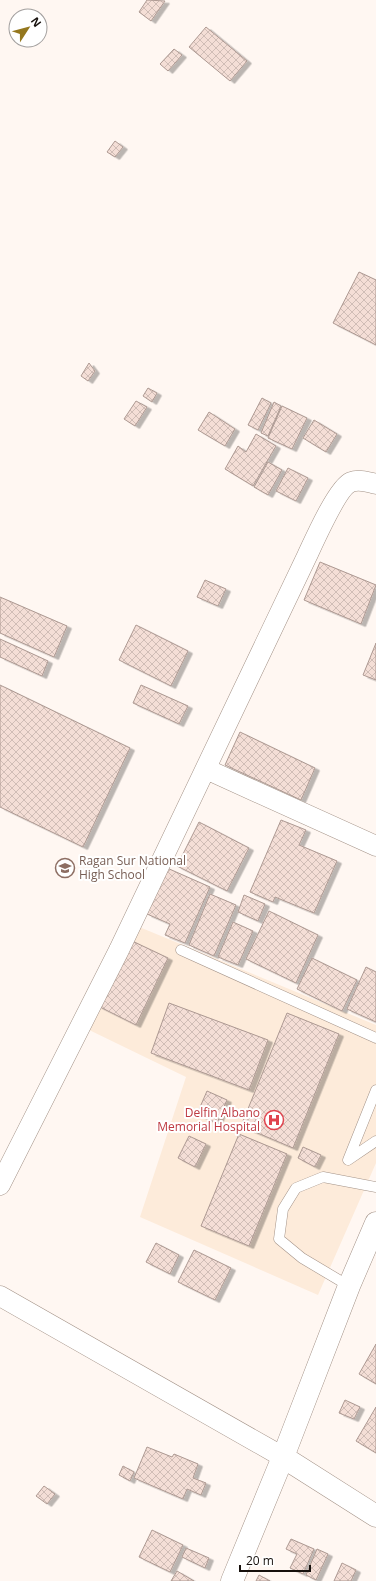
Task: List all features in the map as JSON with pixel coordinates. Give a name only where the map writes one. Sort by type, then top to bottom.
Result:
[{"type":"street","points":[[0,1185],[119,950],[307,556],[339,493],[351,482],[359,481],[376,484]]},
{"type":"street","points":[[206,768],[376,846]]},
{"type":"street","points":[[232,1581],[283,1457],[349,1286],[376,1223]]},
{"type":"street","points":[[0,1296],[283,1457],[376,1516]]},
{"type":"lane","points":[[181,950],[376,1038]]},
{"type":"lane","points":[[376,1090],[348,1160],[376,1141]]},
{"type":"lane","points":[[349,1286],[302,1258],[279,1239],[283,1210],[296,1188],[323,1177],[376,1187]]},
{"type":"shaded area","name":"Delfin Albano Memorial Hospital","points":[[132,924],[376,1025],[376,1163],[318,1295],[140,1217],[186,1077],[83,1027]]},
{"type":"building","points":[[147,0],[165,1],[151,21],[139,12]]},
{"type":"building","points":[[206,27],[247,61],[230,81],[189,47]]},
{"type":"building","points":[[174,49],[182,55],[168,71],[160,64]]},
{"type":"building","points":[[115,141],[123,147],[115,157],[107,152]]},
{"type":"building","points":[[359,272],[376,280],[376,345],[333,323]]},
{"type":"building","points":[[89,363],[95,371],[88,381],[81,376]]},
{"type":"building","points":[[148,388],[157,393],[152,402],[143,396]]},
{"type":"building","points":[[262,398],[271,403],[258,430],[248,425]]},
{"type":"building","points":[[136,401],[147,407],[135,426],[124,419]]},
{"type":"building","points":[[274,402],[281,406],[268,436],[261,433]]},
{"type":"building","points":[[282,406],[307,418],[292,449],[268,438]]},
{"type":"building","points":[[209,412],[235,429],[225,446],[198,430]]},
{"type":"building","points":[[314,420],[337,434],[326,452],[303,438]]},
{"type":"building","points":[[256,434],[276,446],[253,486],[225,469],[238,446],[246,452]]},
{"type":"building","points":[[268,462],[282,470],[268,495],[254,487]]},
{"type":"building","points":[[288,468],[308,478],[296,501],[276,491]]},
{"type":"building","points":[[320,562],[376,585],[361,624],[304,600]]},
{"type":"building","points":[[205,580],[226,589],[218,606],[197,597]]},
{"type":"building","points":[[0,597],[67,626],[54,657],[0,633]]},
{"type":"building","points":[[136,625],[188,651],[171,686],[119,660]]},
{"type":"building","points":[[0,639],[48,661],[42,676],[0,657]]},
{"type":"building","points":[[376,643],[376,680],[363,675]]},
{"type":"building","points":[[0,685],[130,748],[83,847],[0,807]]},
{"type":"building","points":[[141,685],[188,706],[179,724],[133,703]]},
{"type":"building","points":[[240,732],[315,768],[301,800],[225,765]]},
{"type":"building","points":[[281,820],[306,830],[299,845],[337,861],[314,913],[275,897],[273,902],[250,892]]},
{"type":"building","points":[[199,822],[249,848],[227,891],[177,866]]},
{"type":"building","points":[[167,868],[210,887],[185,943],[165,935],[170,924],[147,914]]},
{"type":"building","points":[[210,894],[236,905],[214,956],[189,945]]},
{"type":"building","points":[[244,895],[265,904],[258,921],[238,912]]},
{"type":"building","points":[[269,911],[318,935],[296,983],[246,959]]},
{"type":"building","points":[[233,922],[253,931],[238,965],[218,957]]},
{"type":"building","points":[[130,940],[168,958],[136,1025],[98,1006]]},
{"type":"building","points":[[312,958],[357,980],[342,1011],[297,989]]},
{"type":"building","points":[[366,967],[376,972],[376,1022],[347,1009]]},
{"type":"building","points":[[169,1003],[268,1040],[249,1090],[151,1053]]},
{"type":"building","points":[[287,1013],[339,1034],[293,1148],[241,1126]]},
{"type":"building","points":[[207,1091],[227,1100],[217,1123],[197,1114]]},
{"type":"building","points":[[239,1134],[287,1154],[249,1246],[201,1226]]},
{"type":"building","points":[[189,1136],[206,1144],[195,1167],[178,1158]]},
{"type":"building","points":[[303,1147],[321,1155],[315,1167],[298,1158]]},
{"type":"building","points":[[156,1243],[179,1255],[170,1274],[146,1262]]},
{"type":"building","points":[[194,1250],[231,1268],[215,1300],[178,1282]]},
{"type":"building","points":[[376,1344],[376,1384],[359,1374]]},
{"type":"building","points":[[345,1400],[360,1407],[354,1419],[339,1413]]},
{"type":"building","points":[[376,1407],[376,1453],[356,1441]]},
{"type":"building","points":[[147,1447],[172,1457],[174,1454],[198,1464],[193,1478],[206,1483],[201,1495],[187,1489],[183,1499],[134,1478]]},
{"type":"building","points":[[123,1466],[134,1472],[130,1481],[119,1475]]},
{"type":"building","points":[[44,1486],[55,1494],[47,1504],[36,1496]]},
{"type":"building","points":[[152,1530],[183,1545],[170,1572],[139,1557]]},
{"type":"building","points":[[291,1539],[314,1549],[303,1574],[290,1568],[297,1554],[286,1549]]},
{"type":"building","points":[[186,1548],[209,1558],[205,1568],[182,1557]]},
{"type":"building","points":[[317,1549],[328,1554],[316,1580],[306,1575]]},
{"type":"building","points":[[342,1563],[356,1570],[351,1581],[334,1581]]},
{"type":"building","points":[[177,1571],[194,1581],[171,1581]]},
{"type":"building","points":[[259,1575],[270,1581],[256,1581]]},
{"type":"place","name":"Ragan Sur National High School","points":[[65,868]]},
{"type":"place","name":"Delfin Albano Memorial Hospital","points":[[274,1120]]}]
